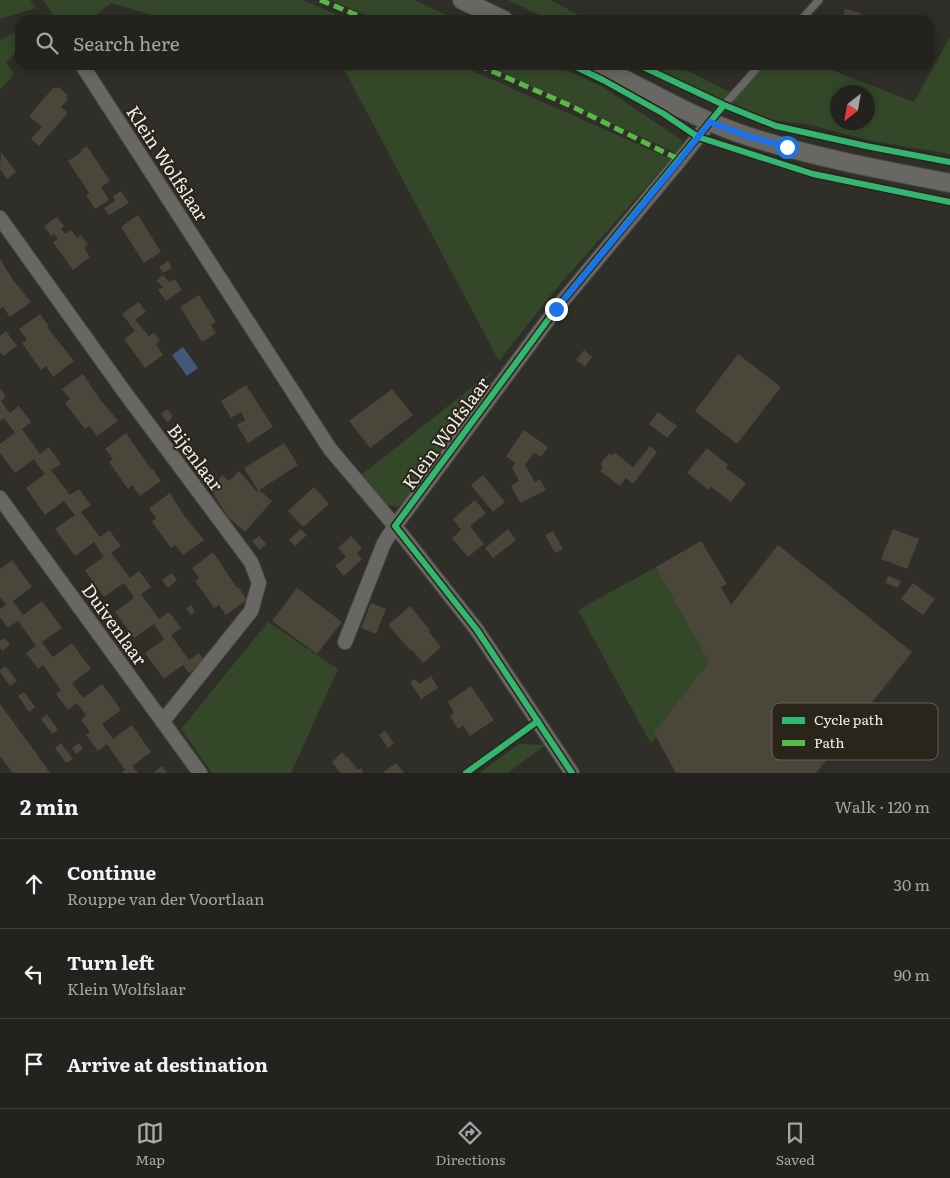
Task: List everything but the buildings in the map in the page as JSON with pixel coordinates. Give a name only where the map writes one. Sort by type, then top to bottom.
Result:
[{"type":"street","points":[[462,0],[494,15]]},
{"type":"street","name":"Klein Wolfslaar","points":[[85,70],[330,449],[395,526],[476,630],[572,773]]},
{"type":"street","points":[[606,70],[710,122],[747,136],[865,167],[950,183]]},
{"type":"street","name":"Klein Wolfslaar","points":[[395,526],[556,309],[710,122]]},
{"type":"street","name":"Bijenlaar","points":[[0,218],[123,390],[251,562],[259,583],[251,610],[163,721]]},
{"type":"street","name":"Duivenlaar","points":[[0,498],[200,773]]},
{"type":"street","points":[[345,642],[384,543],[395,526]]},
{"type":"lane","points":[[806,15],[819,0]]},
{"type":"lane","points":[[710,122],[756,70]]},
{"type":"green space","points":[[0,0],[30,0],[36,8],[0,19]]},
{"type":"green space","points":[[43,0],[302,0],[338,15],[152,15],[111,3],[96,15],[54,15]]},
{"type":"green space","points":[[330,0],[414,0],[446,15],[366,15]]},
{"type":"green space","points":[[508,0],[550,0],[579,15],[540,15]]},
{"type":"green space","points":[[15,32],[15,53],[6,63],[14,74],[0,90],[0,40]]},
{"type":"green space","points":[[950,37],[950,154],[873,141],[806,124],[751,117],[654,70],[686,70],[734,94],[756,70],[832,70],[870,85],[830,85],[830,130],[875,130],[875,87],[914,102],[932,70],[935,70],[935,64]]},
{"type":"green space","points":[[342,70],[471,70],[671,159],[554,291],[499,361],[345,71]]},
{"type":"green space","points":[[496,70],[566,70],[603,87],[683,141],[678,154]]},
{"type":"green space","points":[[492,371],[413,495],[397,507],[382,504],[360,476]]},
{"type":"green space","points":[[658,566],[713,661],[651,744],[578,610]]},
{"type":"green space","points":[[268,622],[338,669],[291,773],[212,773],[181,729]]},
{"type":"green space","points":[[519,744],[545,745],[508,773],[479,773]]},
{"type":"water","points":[[183,347],[198,368],[187,376],[172,355]]},
{"type":"marked path","points":[[320,0],[357,15]]},
{"type":"marked path","points":[[489,70],[571,106],[680,160]]},
{"type":"cycle path","points":[[582,70],[664,114],[698,137],[813,174],[950,202]]},
{"type":"cycle path","points":[[650,70],[724,105],[776,126],[950,162]]},
{"type":"cycle path","points":[[572,773],[477,630],[395,526],[556,309],[724,105]]},
{"type":"cycle path","points":[[466,773],[538,721]]},
{"type":"route","points":[[556,309],[710,122],[747,136],[787,147]]}]
